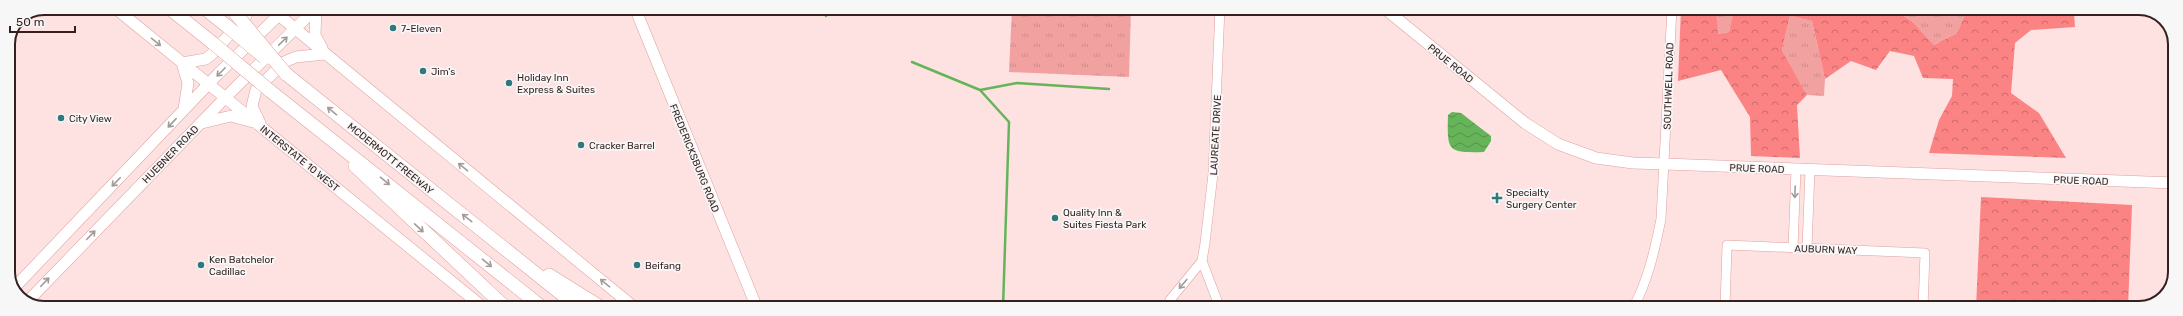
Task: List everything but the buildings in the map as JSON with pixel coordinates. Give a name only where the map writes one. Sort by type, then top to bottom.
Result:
[{"type":"highway","points":[[178,15],[269,90],[534,301]]},
{"type":"highway","name":"MCDERMOTT FREEWAY","points":[[213,15],[570,301]]},
{"type":"highway","points":[[236,15],[286,74]]},
{"type":"highway","points":[[311,122],[380,191],[498,301]]},
{"type":"highway","points":[[497,242],[591,301]]},
{"type":"main road","name":"INTERSTATE 10 WEST","points":[[124,15],[475,301]]},
{"type":"main road","points":[[184,110],[188,83],[182,63],[206,59],[246,15]]},
{"type":"main road","name":"HUEBNER ROAD","points":[[18,284],[273,15]]},
{"type":"main road","points":[[282,15],[295,29],[325,54],[626,301]]},
{"type":"main road","name":"HUEBNER ROAD","points":[[31,298],[199,124],[309,15]]},
{"type":"main road","points":[[316,15],[315,35],[325,54]]},
{"type":"main road","name":"FREDERICKSBURG ROAD","points":[[638,15],[754,301]]},
{"type":"main road","name":"PRUE ROAD","points":[[1391,15],[1525,123],[1558,144],[1596,158],[1633,163],[2168,183]]},
{"type":"main road","points":[[262,126],[252,106],[256,90],[284,62],[303,56],[325,54]]},
{"type":"main road","points":[[199,124],[231,116],[262,126]]},
{"type":"street","name":"LAUREATE DRIVE","points":[[1217,301],[1202,261],[1213,174],[1220,15]]},
{"type":"street","name":"SOUTHWELL ROAD","points":[[1636,301],[1646,277],[1655,248],[1661,219],[1672,15]]},
{"type":"street","points":[[1793,248],[1796,169]]},
{"type":"street","points":[[1807,248],[1810,170]]},
{"type":"street","points":[[1794,214],[1808,215]]},
{"type":"street","name":"AUBURN WAY","points":[[1724,301],[1727,245],[1925,253],[1923,301]]},
{"type":"street","points":[[1170,301],[1202,261]]},
{"type":"green space","points":[[1012,15],[1131,15],[1129,77],[1009,72]]},
{"type":"green space","points":[[1681,15],[1717,15],[1718,34],[1729,32],[1733,15],[1902,15],[1912,21],[1934,45],[1957,33],[1965,15],[2074,15],[2075,27],[2031,30],[2015,43],[2011,93],[2039,113],[2066,158],[1929,153],[1939,120],[1952,96],[1953,79],[1923,78],[1914,56],[1890,51],[1876,70],[1851,61],[1825,79],[1812,21],[1790,16],[1782,50],[1807,95],[1797,105],[1800,158],[1751,156],[1750,117],[1721,70],[1678,81]]},
{"type":"green space","points":[[1716,15],[1733,15],[1729,32],[1717,34]]},
{"type":"green space","points":[[1902,15],[1965,15],[1957,33],[1934,45],[1912,21]]},
{"type":"green space","points":[[1790,16],[1812,21],[1825,79],[1824,96],[1807,95],[1782,50]]},
{"type":"green space","points":[[1981,197],[2132,205],[2128,301],[1976,301]]},
{"type":"water","points":[[1452,112],[1461,113],[1491,136],[1491,141],[1484,152],[1463,152],[1452,147],[1449,143],[1448,136],[1448,115]]},
{"type":"waterway","points":[[912,62],[980,90],[1009,122],[1003,301]]},
{"type":"waterway","points":[[980,90],[1017,83],[1109,89]]},
{"type":"place","name":"7-Eleven","points":[[393,28]]},
{"type":"place","name":"Jim's","points":[[423,71]]},
{"type":"place","name":"Holiday Inn Express & Suites","points":[[509,83]]},
{"type":"place","name":"City View","points":[[61,118]]},
{"type":"place","name":"Cracker Barrel","points":[[581,145]]},
{"type":"place","name":"Specialty Surgery Center","points":[[1497,198]]},
{"type":"place","name":"Quality Inn & Suites Fiesta Park","points":[[1055,218]]},
{"type":"place","name":"Ken Batchelor Cadillac","points":[[201,265]]},
{"type":"place","name":"Beifang","points":[[637,265]]}]
